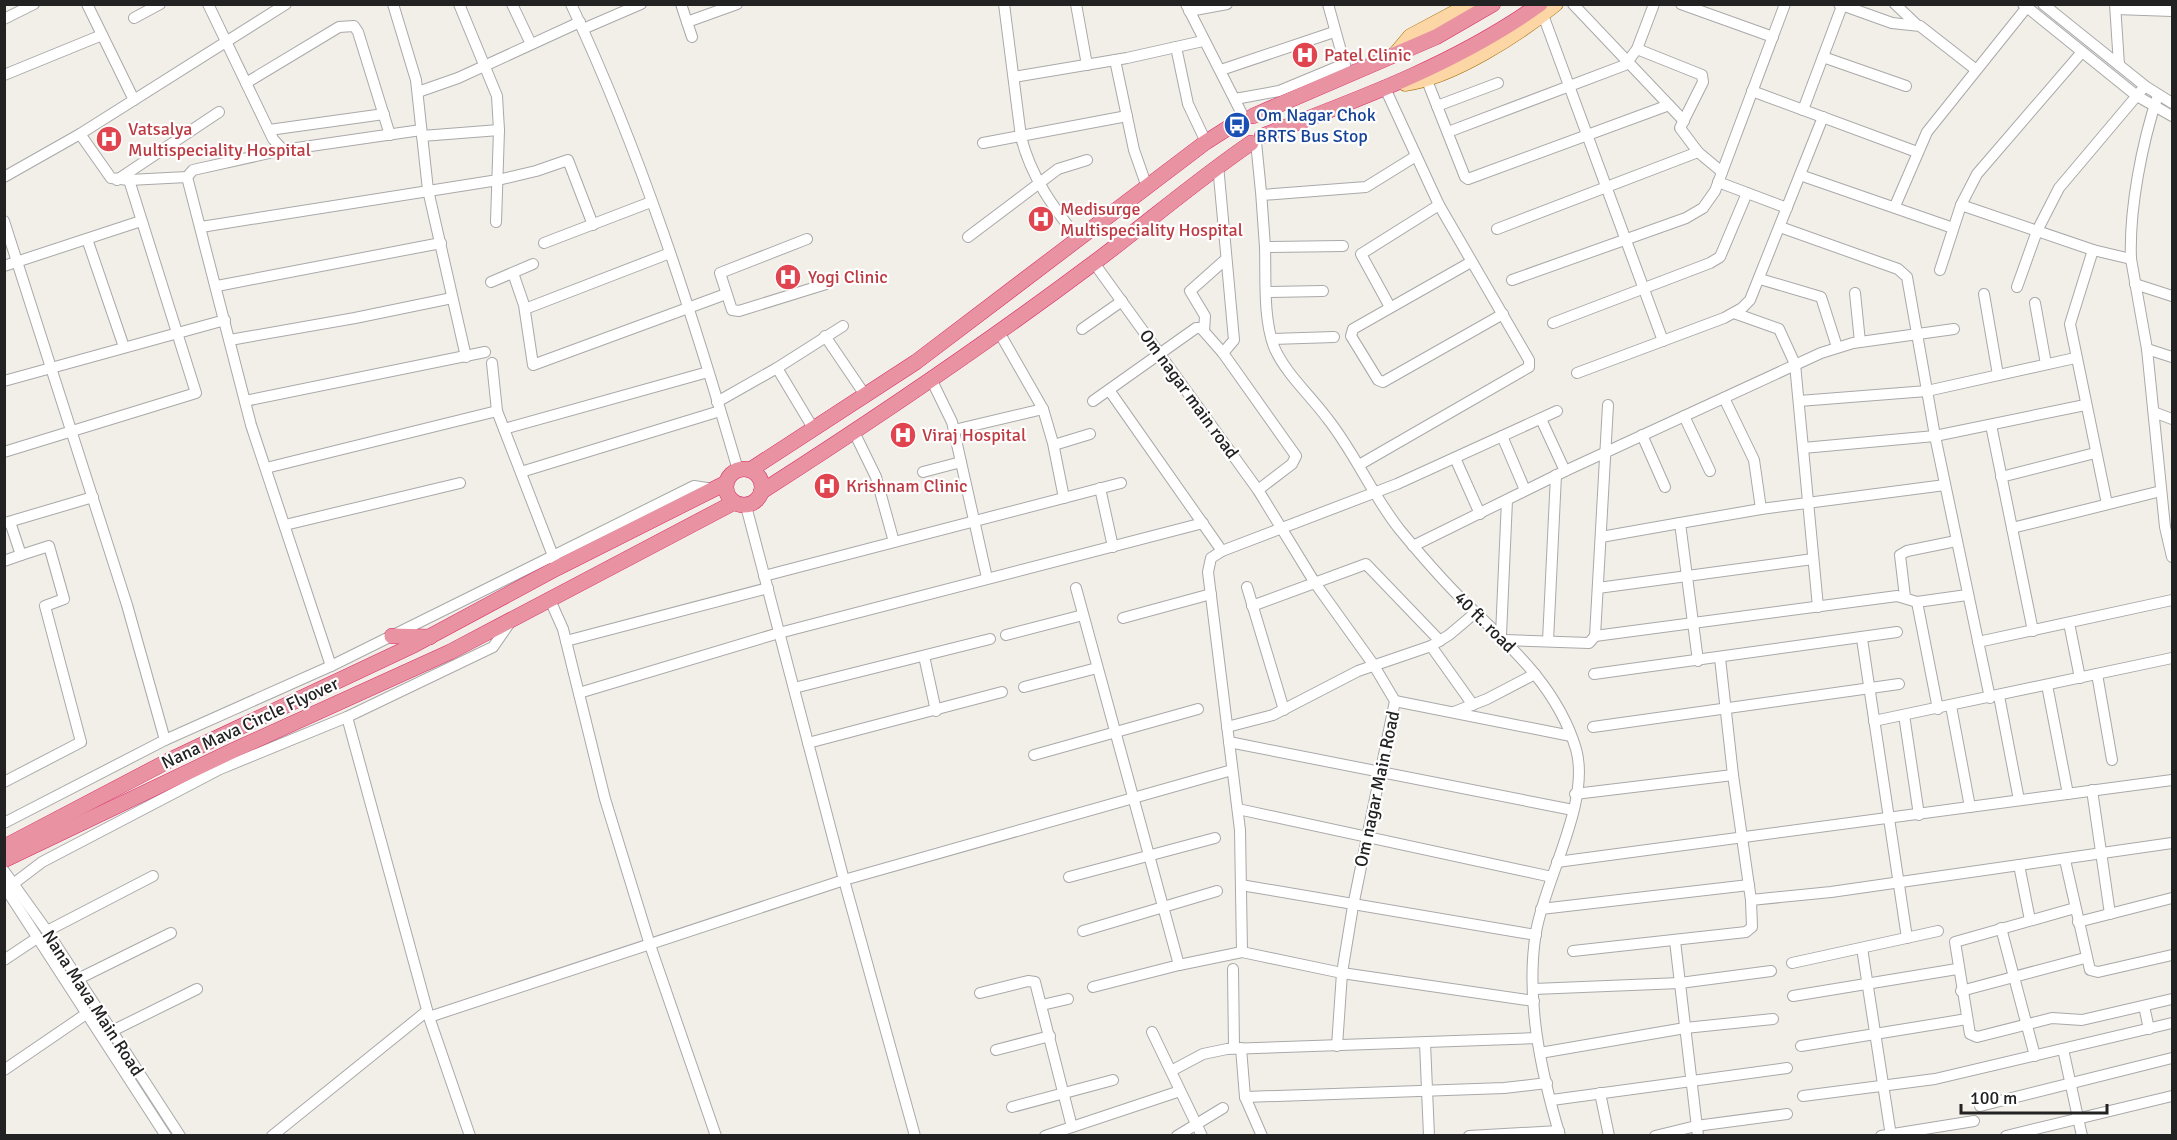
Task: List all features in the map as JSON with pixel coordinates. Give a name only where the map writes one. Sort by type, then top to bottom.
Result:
[{"type":"highway","points":[[1493,4],[1436,36],[1394,55],[1347,69],[1245,118],[1206,142],[916,362],[744,470],[730,475],[719,486],[728,498],[740,505],[758,498],[761,492],[932,381],[1094,263],[1218,165],[1256,140],[1470,48],[1541,10]]},
{"type":"highway","points":[[1245,118],[1238,136],[1256,140]]},
{"type":"highway","points":[[1245,118],[1263,126],[1256,140]]},
{"type":"highway","points":[[744,470],[759,476],[761,492]]},
{"type":"highway","name":"Nana Mava Circle Flyover","points":[[4,847],[170,760],[430,637],[555,562],[719,486]]},
{"type":"highway","name":"Nana Mava Circle Flyover","points":[[4,860],[232,751],[391,679],[740,505]]},
{"type":"highway","points":[[392,636],[430,637]]},
{"type":"main road","points":[[1394,55],[1410,36],[1470,4]]},
{"type":"main road","points":[[1390,84],[1405,84],[1468,62],[1541,10],[1556,4]]},
{"type":"street","points":[[4,19],[34,4]]},
{"type":"street","points":[[87,4],[134,100]]},
{"type":"street","points":[[134,18],[160,4]]},
{"type":"street","points":[[208,4],[269,130],[283,150]]},
{"type":"street","points":[[4,177],[81,134],[286,4]]},
{"type":"street","points":[[393,4],[418,92],[428,190],[466,357]]},
{"type":"street","points":[[459,4],[497,96],[499,130],[496,222]]},
{"type":"street","points":[[512,4],[531,44]]},
{"type":"street","points":[[571,4],[601,68],[670,253],[718,406],[744,470]]},
{"type":"street","points":[[418,92],[531,44],[641,4]]},
{"type":"street","points":[[681,4],[692,38]]},
{"type":"street","points":[[687,22],[737,4]]},
{"type":"street","points":[[1004,4],[1020,137],[1036,183],[1079,240]]},
{"type":"street","points":[[1076,4],[1087,65]]},
{"type":"street","points":[[1227,4],[1187,8],[1245,118]]},
{"type":"street","points":[[1235,99],[1279,91],[1347,69],[1334,32],[1328,4]]},
{"type":"street","points":[[1573,4],[1684,121]]},
{"type":"street","points":[[1448,132],[1618,69],[1629,62],[1637,49],[1654,4]]},
{"type":"street","points":[[1681,4],[1773,37]]},
{"type":"street","points":[[1512,280],[1696,214],[1710,200],[1785,4]]},
{"type":"street","points":[[1895,4],[1916,24],[1925,28],[1975,69]]},
{"type":"street","points":[[2043,4],[2145,86],[2172,103]]},
{"type":"street","points":[[1803,110],[1844,6],[1900,25],[1916,24]]},
{"type":"street","points":[[1895,206],[1927,132],[2025,6],[2136,96],[2172,116]]},
{"type":"street","points":[[2119,65],[2115,7],[2172,10]]},
{"type":"street","points":[[1541,10],[1663,341]]},
{"type":"street","points":[[246,83],[339,27],[354,26],[358,32],[390,135]]},
{"type":"street","points":[[1221,70],[1334,32]]},
{"type":"street","points":[[4,75],[102,36]]},
{"type":"street","points":[[1014,77],[1115,60],[1203,40]]},
{"type":"street","points":[[1176,47],[1188,104],[1206,142]]},
{"type":"street","points":[[1637,49],[1702,75],[1703,82],[1680,128],[1720,177],[1747,193],[1787,208]]},
{"type":"street","points":[[1940,270],[1961,205],[1977,174],[2082,52]]},
{"type":"street","points":[[1823,57],[1906,86]]},
{"type":"street","points":[[1115,60],[1134,150],[1147,187]]},
{"type":"street","points":[[1426,78],[1468,179],[1588,137],[1669,105]]},
{"type":"street","points":[[1437,106],[1498,83]]},
{"type":"street","points":[[1359,465],[1529,367],[1529,360],[1439,205],[1416,156],[1390,84]]},
{"type":"street","points":[[2017,287],[2037,231],[2059,188],[2145,86]]},
{"type":"street","points":[[1752,92],[1917,152]]},
{"type":"street","points":[[2158,95],[2133,207],[2131,259],[2148,349],[2162,492],[2172,557]]},
{"type":"street","points":[[116,180],[219,112]]},
{"type":"street","points":[[269,130],[384,114]]},
{"type":"street","points":[[983,143],[1126,116]]},
{"type":"street","points":[[1577,373],[1734,313],[1750,300],[1822,117]]},
{"type":"street","points":[[81,134],[111,178],[129,180],[187,177],[193,170],[283,150],[390,135],[499,130]]},
{"type":"street","name":"40 ft. road","points":[[1256,140],[1262,195],[1266,292],[1272,339],[1285,366],[1327,417],[1374,492],[1413,546],[1475,613],[1503,637],[1535,674],[1558,707],[1571,736],[1578,759],[1573,810],[1541,909],[1536,935],[1534,995],[1537,1038],[1559,1133]]},
{"type":"street","points":[[1497,229],[1698,152]]},
{"type":"street","points":[[1262,195],[1366,187],[1416,156]]},
{"type":"street","points":[[201,227],[498,180],[568,160],[593,225]]},
{"type":"street","points":[[968,237],[1036,183],[1058,169],[1087,160]]},
{"type":"street","points":[[1218,165],[1234,340],[1223,353]]},
{"type":"street","points":[[1800,175],[1895,206],[1953,228]]},
{"type":"street","points":[[187,177],[245,401],[331,666]]},
{"type":"street","points":[[4,452],[196,393],[129,180]]},
{"type":"street","points":[[1553,323],[1700,268],[1720,256],[1747,193]]},
{"type":"street","points":[[544,243],[651,202]]},
{"type":"street","points":[[1390,307],[1361,254],[1439,205]]},
{"type":"street","points":[[1961,205],[2093,250],[2131,259]]},
{"type":"street","points":[[4,221],[93,497],[165,740]]},
{"type":"street","points":[[4,266],[141,221]]},
{"type":"street","points":[[1780,227],[1903,272],[1909,282],[1935,436],[1967,595],[2019,800]]},
{"type":"street","points":[[87,239],[124,347]]},
{"type":"street","points":[[807,239],[723,270],[720,276],[726,294],[735,312],[826,284]]},
{"type":"street","points":[[217,286],[441,243]]},
{"type":"street","points":[[1265,247],[1343,246]]},
{"type":"street","points":[[2093,250],[2071,315],[2070,334],[2107,504]]},
{"type":"street","points":[[525,309],[670,253]]},
{"type":"street","points":[[1204,331],[1205,316],[1190,296],[1190,291],[1226,259]]},
{"type":"street","points":[[1471,262],[1350,332],[1378,380],[1383,382],[1503,314]]},
{"type":"street","name":"Om nagar main road","points":[[1094,263],[1257,490],[1281,528]]},
{"type":"street","points":[[491,282],[533,264]]},
{"type":"street","points":[[513,273],[525,309],[533,365],[726,294]]},
{"type":"street","points":[[1760,279],[1821,297],[1837,347]]},
{"type":"street","points":[[2135,284],[2172,296]]},
{"type":"street","points":[[1266,292],[1323,291]]},
{"type":"street","points":[[1855,293],[1860,342]]},
{"type":"street","points":[[1984,294],[1998,375]]},
{"type":"street","points":[[230,340],[452,298]]},
{"type":"street","points":[[1082,329],[1122,301]]},
{"type":"street","points":[[2035,303],[2046,364]]},
{"type":"street","points":[[1734,313],[1779,330],[1795,364],[1818,607]]},
{"type":"street","points":[[4,381],[51,366],[225,320]]},
{"type":"street","points":[[521,472],[718,406],[843,326]]},
{"type":"street","points":[[1094,401],[1196,328],[1204,331],[1223,353],[1296,456],[1292,464],[1257,490]]},
{"type":"street","points":[[1413,546],[1561,473],[1795,364],[1837,347],[1954,329]]},
{"type":"street","points":[[999,332],[1043,409],[1054,445],[1064,498]]},
{"type":"street","points":[[825,336],[866,395]]},
{"type":"street","points":[[1272,339],[1334,337]]},
{"type":"street","points":[[2148,349],[2172,357]]},
{"type":"street","points":[[245,401],[484,352]]},
{"type":"street","points":[[1799,401],[1927,391],[2074,358]]},
{"type":"street","points":[[4,824],[165,740],[555,562],[497,411],[492,363]]},
{"type":"street","points":[[777,368],[813,428]]},
{"type":"street","points":[[504,429],[708,372]]},
{"type":"street","points":[[932,381],[954,430],[987,578]]},
{"type":"street","points":[[1110,390],[1222,551]]},
{"type":"street","points":[[1724,398],[1754,460],[1761,509]]},
{"type":"street","points":[[1507,500],[1503,637],[1589,643],[1595,636],[1608,405]]},
{"type":"street","points":[[1803,448],[1935,436],[2085,405]]},
{"type":"street","points":[[954,430],[1043,409]]},
{"type":"street","points":[[266,468],[497,411]]},
{"type":"street","points":[[1242,952],[1238,809],[1211,594],[1208,565],[1211,558],[1222,551],[1455,458],[1557,411]]},
{"type":"street","points":[[2156,413],[2172,419]]},
{"type":"street","points":[[1684,416],[1710,471]]},
{"type":"street","points":[[1541,419],[1561,473],[1548,641]]},
{"type":"street","points":[[1991,425],[2033,631]]},
{"type":"street","points":[[854,432],[876,477],[894,542]]},
{"type":"street","points":[[1054,445],[1090,434]]},
{"type":"street","points":[[1642,435],[1665,487]]},
{"type":"street","points":[[1502,436],[1525,490]]},
{"type":"street","points":[[2001,477],[2095,453]]},
{"type":"street","points":[[1455,458],[1480,514]]},
{"type":"street","points":[[923,472],[961,462]]},
{"type":"street","points":[[2161,478],[2172,482]]},
{"type":"street","points":[[285,525],[460,483]]},
{"type":"street","points":[[764,576],[1122,483]]},
{"type":"street","points":[[1600,537],[1761,509],[1945,485]]},
{"type":"street","points":[[1100,488],[1113,547]]},
{"type":"street","points":[[2012,528],[2162,492]]},
{"type":"street","points":[[21,555],[7,523],[93,497]]},
{"type":"street","points":[[740,505],[768,588],[844,879],[915,1136]]},
{"type":"street","points":[[579,693],[779,633],[1203,523]]},
{"type":"street","points":[[1680,523],[1698,660]]},
{"type":"street","name":"Om nagar Main Road","points":[[1281,528],[1315,583],[1373,664],[1395,701],[1353,906],[1342,973],[1336,1046]]},
{"type":"street","points":[[1905,597],[1900,555],[1907,551],[1956,541]]},
{"type":"street","points":[[4,561],[50,546],[64,599],[45,606],[81,742],[4,782]]},
{"type":"street","points":[[1598,588],[1813,559]]},
{"type":"street","points":[[1252,606],[1363,565],[1369,566],[1436,643],[1473,705]]},
{"type":"street","points":[[1247,587],[1284,710]]},
{"type":"street","points":[[566,641],[768,588]]},
{"type":"street","points":[[1076,588],[1179,965]]},
{"type":"street","points":[[1123,618],[1211,594]]},
{"type":"street","points":[[1595,636],[1905,597],[1917,602],[1967,595]]},
{"type":"street","points":[[550,600],[566,641],[605,799],[650,945],[716,1136]]},
{"type":"street","points":[[1978,642],[2172,600]]},
{"type":"street","points":[[1917,602],[1938,709]]},
{"type":"street","points":[[1227,727],[1284,710],[1373,664],[1436,643],[1475,613]]},
{"type":"street","points":[[1006,635],[1083,615]]},
{"type":"street","points":[[8,888],[42,862],[220,769],[347,717],[493,647],[512,620]]},
{"type":"street","points":[[2069,623],[2080,678]]},
{"type":"street","points":[[1594,674],[1862,639],[1897,632]]},
{"type":"street","points":[[794,688],[990,639]]},
{"type":"street","points":[[1862,639],[1907,938]]},
{"type":"street","points":[[924,656],[936,711]]},
{"type":"street","points":[[1574,951],[1750,931],[1753,919],[1751,900],[1733,775],[1720,658]]},
{"type":"street","points":[[1874,721],[2172,658]]},
{"type":"street","points":[[1024,687],[1097,668]]},
{"type":"street","points":[[1453,713],[1535,674]]},
{"type":"street","points":[[2097,674],[2112,760]]},
{"type":"street","points":[[1593,727],[1899,684]]},
{"type":"street","points":[[2047,685],[2068,794]]},
{"type":"street","points":[[808,743],[1002,692]]},
{"type":"street","points":[[1395,701],[1571,736]]},
{"type":"street","points":[[1951,706],[1970,807]]},
{"type":"street","points":[[1034,755],[1198,709]]},
{"type":"street","points":[[1904,715],[1918,815]]},
{"type":"street","points":[[347,717],[428,1014],[470,1136]]},
{"type":"street","points":[[1229,742],[1573,810]]},
{"type":"street","points":[[272,1136],[428,1014],[650,945],[844,879],[1232,770]]},
{"type":"street","points":[[1575,794],[1733,775]]},
{"type":"street","points":[[1557,862],[2172,780]]},
{"type":"street","points":[[2091,790],[2110,914]]},
{"type":"street","points":[[1238,809],[1551,877]]},
{"type":"street","points":[[1069,877],[1215,838]]},
{"type":"street","points":[[1751,900],[1898,883],[2172,843]]},
{"type":"street","points":[[2065,860],[2085,958],[2093,973],[2172,955]]},
{"type":"street","points":[[2019,865],[2030,920]]},
{"type":"street","name":"Nana Mava Main Road","points":[[4,871],[8,888],[37,938],[166,1136]]},
{"type":"street","points":[[47,931],[153,876]]},
{"type":"street","points":[[1241,885],[1353,906],[1536,935]]},
{"type":"street","points":[[1541,909],[1749,885]]},
{"type":"street","name":"Nana Mava Main Road","points":[[8,888],[47,931],[180,1136]]},
{"type":"street","points":[[1083,932],[1165,909],[1216,891]]},
{"type":"street","points":[[2078,922],[2172,898]]},
{"type":"street","points":[[2075,908],[1955,942],[1961,991],[1973,1037],[2059,1017],[2082,1020],[2172,999]]},
{"type":"street","points":[[2001,928],[2012,978],[2035,1056]]},
{"type":"street","points":[[1792,963],[1938,931]]},
{"type":"street","points":[[78,979],[171,933]]},
{"type":"street","points":[[4,960],[37,938]]},
{"type":"street","points":[[1676,940],[1697,1131]]},
{"type":"street","points":[[1862,948],[1876,1034],[1888,1135],[1974,1121]]},
{"type":"street","points":[[1093,987],[1242,952],[1342,973],[1534,995],[1680,983],[1771,971]]},
{"type":"street","points":[[1961,991],[2085,958]]},
{"type":"street","points":[[1233,969],[1237,1048],[1245,1097],[1262,1136]]},
{"type":"street","points":[[1793,996],[1957,969]]},
{"type":"street","points":[[980,993],[1028,981],[1035,982],[1072,1127]]},
{"type":"street","points":[[112,1031],[196,988]]},
{"type":"street","points":[[1042,1005],[1068,999]]},
{"type":"street","points":[[2144,1006],[2149,1029]]},
{"type":"street","points":[[4,1070],[86,1014]]},
{"type":"street","points":[[1540,1053],[1685,1028],[1773,1019]]},
{"type":"street","points":[[1801,1046],[1967,1019]]},
{"type":"street","points":[[1803,1096],[1935,1079],[2172,1023]]},
{"type":"street","points":[[1152,1032],[1202,1136]]},
{"type":"street","points":[[996,1050],[1050,1036]]},
{"type":"street","points":[[1171,1071],[1203,1054],[1237,1048],[1537,1038]]},
{"type":"street","points":[[1425,1043],[1429,1136]]},
{"type":"street","points":[[2063,1049],[2082,1136]]},
{"type":"street","points":[[1980,1106],[2172,1058]]},
{"type":"street","points":[[1552,1100],[1787,1068]]},
{"type":"street","points":[[1012,1107],[1113,1080]]},
{"type":"street","points":[[1245,1097],[1504,1088],[1547,1083]]},
{"type":"street","points":[[1045,1136],[1180,1091]]},
{"type":"street","points":[[1600,1093],[1609,1136]]},
{"type":"street","points":[[2006,1136],[2172,1096]]},
{"type":"street","points":[[1177,1136],[1223,1108]]},
{"type":"street","points":[[1655,1136],[1697,1131],[1787,1114]]},
{"type":"street","points":[[1469,1136],[1559,1133]]},
{"type":"place","name":"Patel Clinic","points":[[1305,55]]},
{"type":"place","name":"Om Nagar Chok BRTS Bus Stop","points":[[1237,125]]},
{"type":"place","name":"Vatsalya Multispeciality Hospital","points":[[109,139]]},
{"type":"place","name":"Medisurge Multispeciality Hospital","points":[[1041,219]]},
{"type":"place","name":"Yogi Clinic","points":[[788,277]]},
{"type":"place","name":"Viraj Hospital","points":[[903,435]]},
{"type":"place","name":"Krishnam Clinic","points":[[827,486]]}]
